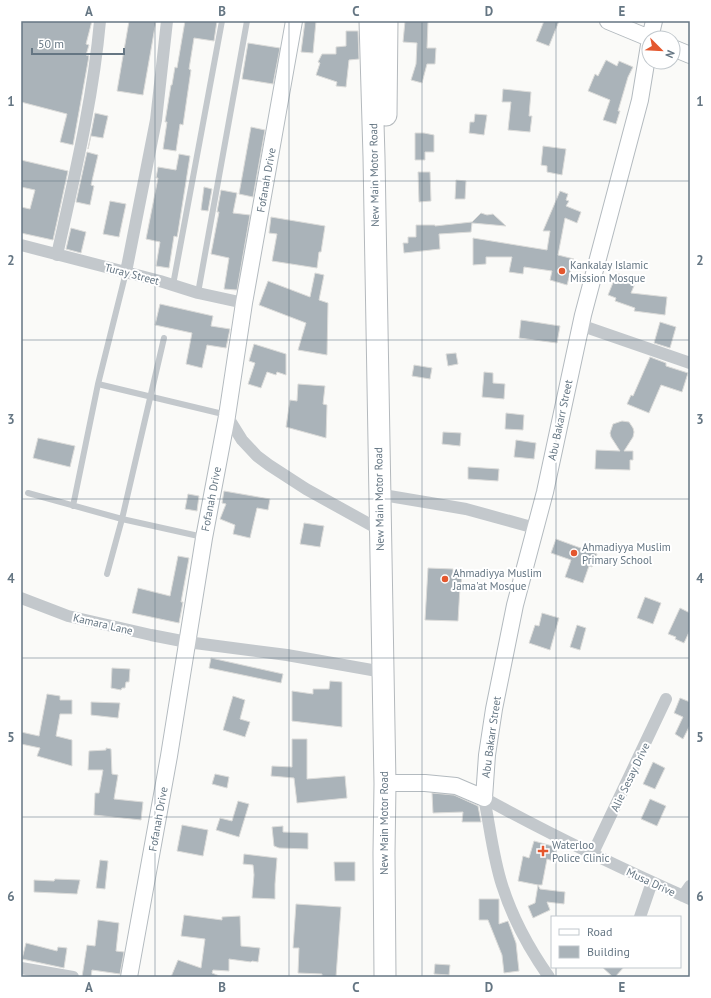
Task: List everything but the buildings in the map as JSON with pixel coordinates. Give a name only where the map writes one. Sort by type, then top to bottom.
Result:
[{"type":"highway","name":"New Main Motor Road","points":[[370,21],[374,157],[385,784],[385,977]]},
{"type":"highway","name":"New Main Motor Road","points":[[387,21],[385,165],[387,440],[396,783],[398,977]]},
{"type":"street","points":[[57,255],[85,129],[94,78],[100,21]]},
{"type":"street","points":[[126,272],[156,120],[167,21]]},
{"type":"street","name":"Fofanah Drive","points":[[129,977],[169,756],[204,538],[227,416],[244,303],[294,21]]},
{"type":"street","points":[[608,21],[641,34]]},
{"type":"street","name":"Abu Bakarr Street","points":[[484,798],[487,755],[494,709],[515,605],[545,492],[580,325],[640,100],[645,70]]},
{"type":"street","name":"Turay Street","points":[[22,249],[57,255],[126,272],[198,293],[244,303]]},
{"type":"street","points":[[580,325],[690,363]]},
{"type":"street","points":[[227,416],[242,440],[257,456],[269,465],[306,489],[380,530]]},
{"type":"street","points":[[389,496],[466,509],[535,528]]},
{"type":"street","name":"Kamara Lane","points":[[21,598],[68,616],[187,642],[286,655],[383,672]]},
{"type":"street","name":"Alie Sesay Drive","points":[[592,854],[666,699]]},
{"type":"street","points":[[396,783],[425,783],[456,786],[484,798],[502,885],[518,924],[541,966],[549,977]]},
{"type":"street","name":"Musa Drive","points":[[484,798],[592,854],[652,882],[688,894]]},
{"type":"street","points":[[640,916],[652,882]]},
{"type":"street","points":[[21,968],[73,977]]},
{"type":"lane","points":[[173,285],[222,21]]},
{"type":"lane","points":[[198,293],[247,21]]},
{"type":"lane","points":[[73,506],[98,384],[126,272]]},
{"type":"lane","points":[[108,574],[164,338]]},
{"type":"lane","points":[[98,384],[227,416]]},
{"type":"lane","points":[[28,493],[122,519],[204,538]]},
{"type":"place","name":"Kankalay Islamic Mission Mosque","points":[[562,271]]},
{"type":"place","name":"Ahmadiyya Muslim Primary School","points":[[574,553]]},
{"type":"place","name":"Ahmadiyya Muslim Jama'at Mosque","points":[[445,579]]},
{"type":"place","name":"Waterloo Police Clinic","points":[[543,851]]}]
